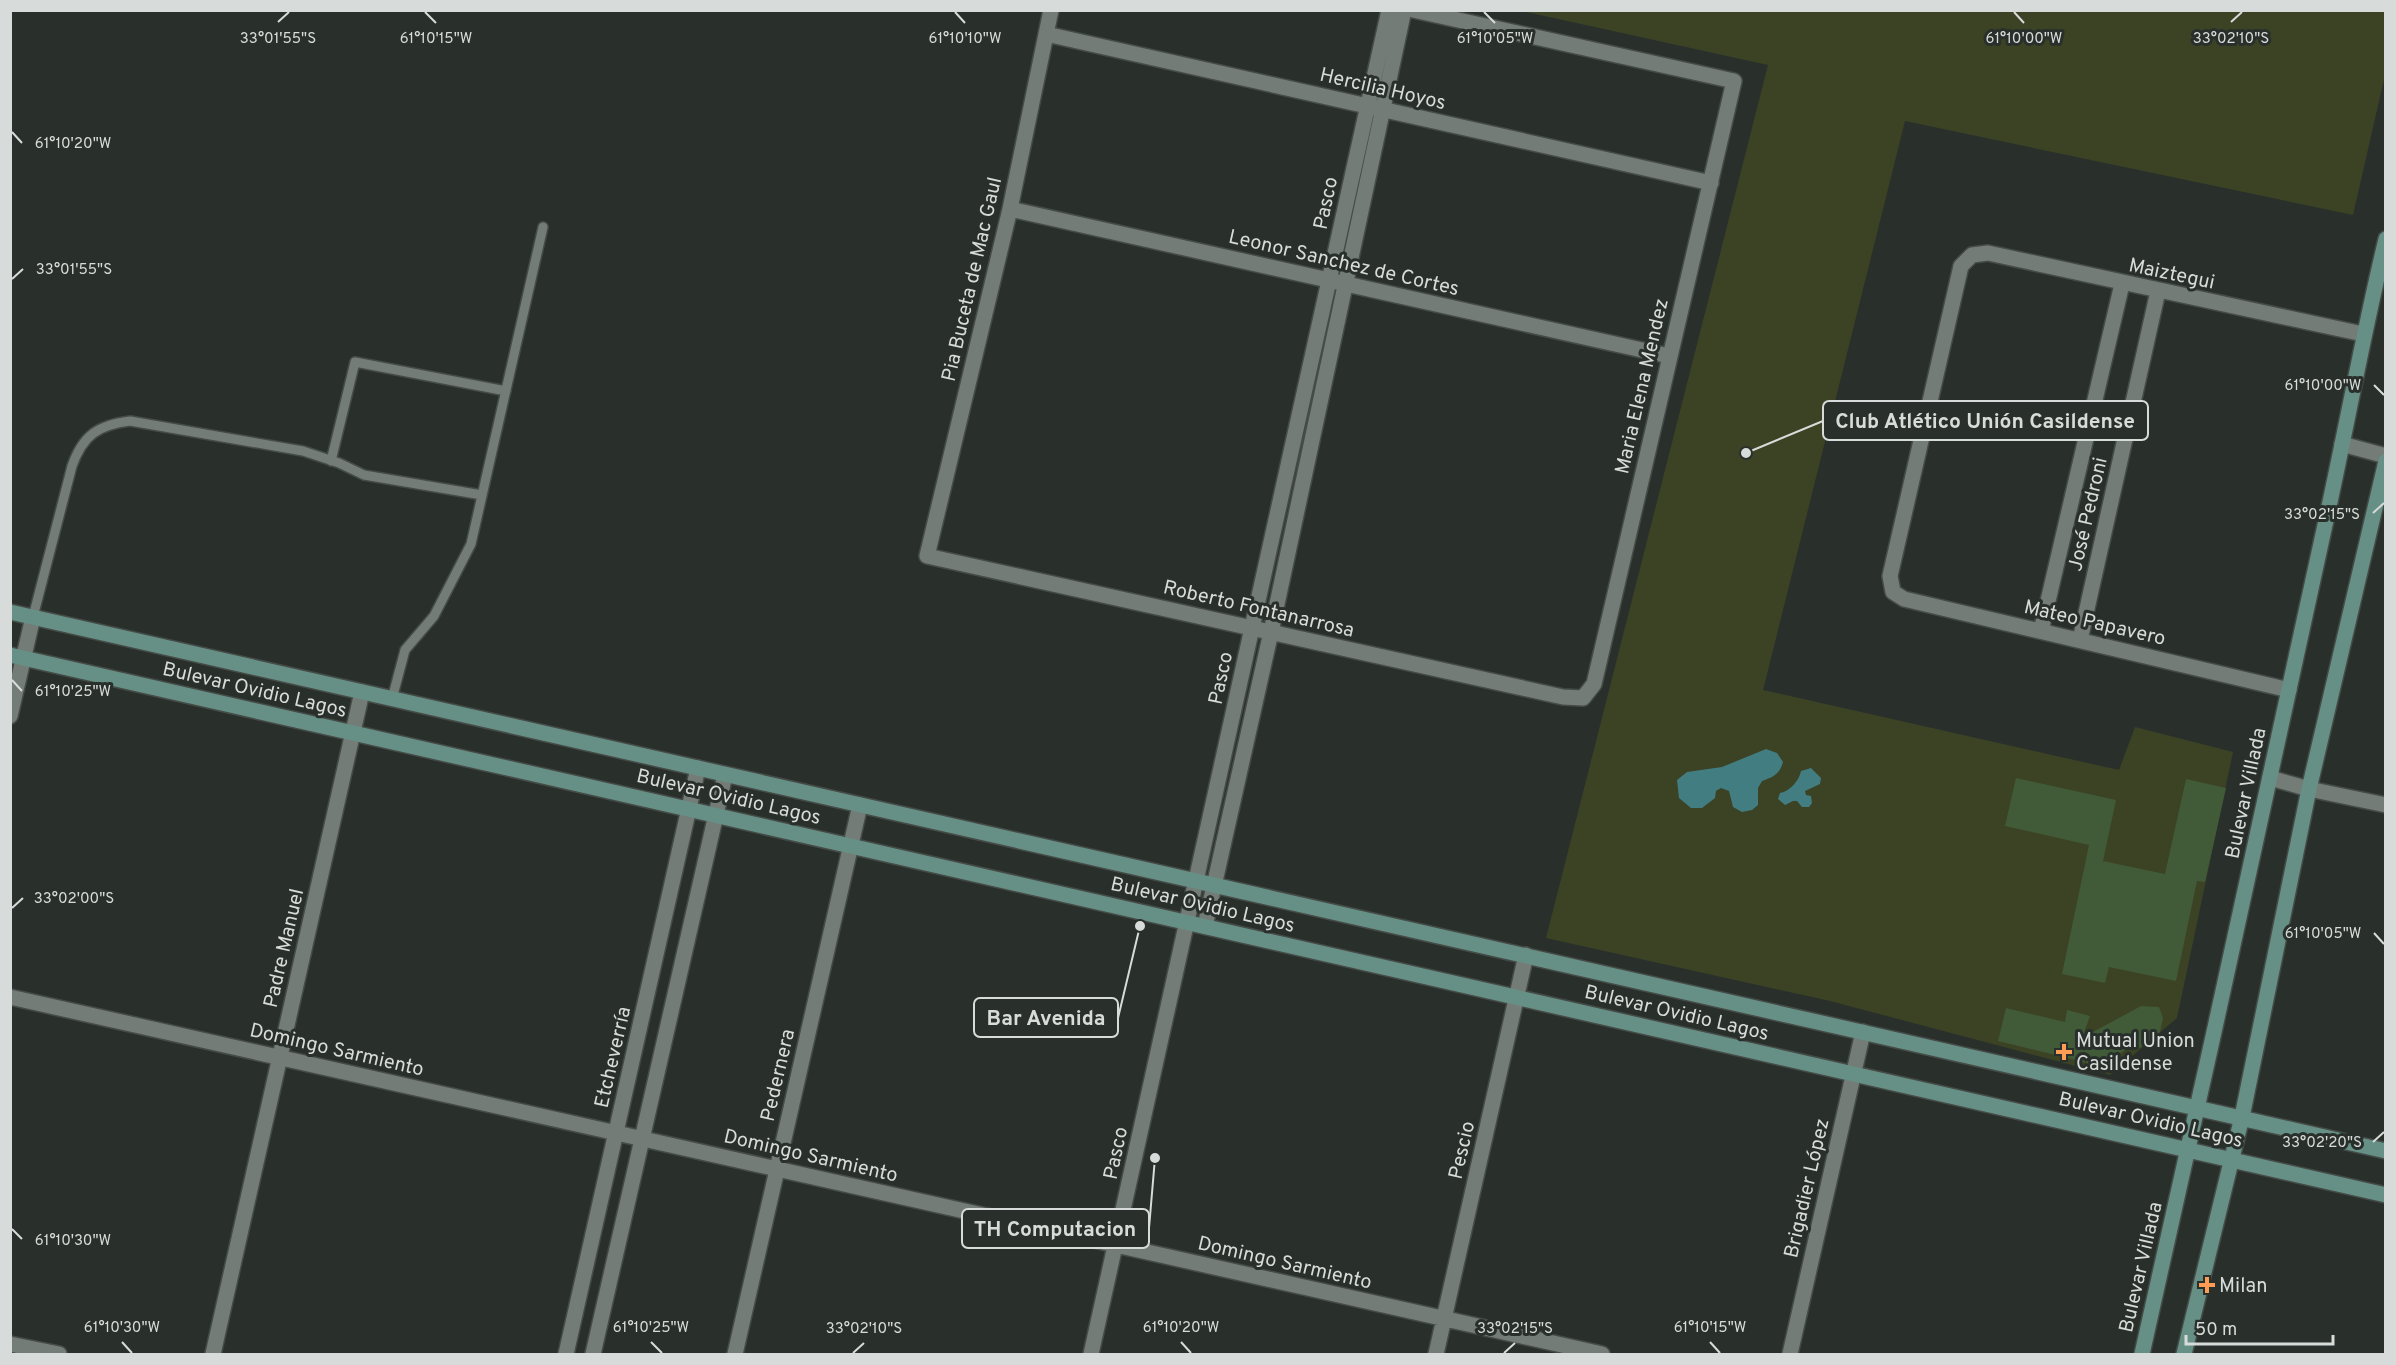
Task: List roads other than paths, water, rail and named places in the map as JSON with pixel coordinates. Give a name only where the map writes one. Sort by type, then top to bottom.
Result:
[{"type":"main road","name":"Bulevar Villada","points":[[2142,1354],[2270,778],[2385,239]]},
{"type":"main road","points":[[2184,1354],[2242,1117],[2309,789],[2385,461]]},
{"type":"main road","name":"Bulevar Ovidio Lagos","points":[[10,612],[2385,1151]]},
{"type":"main road","name":"Bulevar Ovidio Lagos","points":[[17,657],[2385,1195]]},
{"type":"street","name":"Pia Buceta de Mac Gaul","points":[[927,556],[1010,209],[1051,10]]},
{"type":"street","name":"Pasco","points":[[1091,1354],[1389,10]]},
{"type":"street","name":"Pasco","points":[[1205,926],[1271,632],[1404,10]]},
{"type":"street","name":"Maria Elena Mendez","points":[[1413,10],[1734,81],[1594,684],[1583,698]]},
{"type":"street","name":"Hercilia Hoyos","points":[[1046,34],[1711,183]]},
{"type":"street","name":"Leonor Sanchez de Cortes","points":[[1010,209],[1669,356]]},
{"type":"street","name":"Maiztegui","points":[[1893,592],[1890,576],[1958,277],[1961,266],[1972,255],[1988,253],[2122,284],[2363,334]]},
{"type":"street","name":"José Pedroni","points":[[2041,631],[2122,284]]},
{"type":"street","name":"José Pedroni","points":[[2080,640],[2158,291]]},
{"type":"street","points":[[2342,444],[2385,456]]},
{"type":"street","name":"Roberto Fontanarrosa","points":[[927,556],[1563,697],[1583,698]]},
{"type":"street","name":"Mateo Papavero","points":[[1893,592],[1904,599],[2289,690]]},
{"type":"street","points":[[10,716],[17,657],[33,617]]},
{"type":"street","name":"Padre Manuel","points":[[213,1354],[362,692]]},
{"type":"street","name":"Etcheverría","points":[[566,1354],[698,768]]},
{"type":"street","points":[[593,1354],[725,775]]},
{"type":"street","points":[[2270,778],[2385,805]]},
{"type":"street","name":"Pedernera","points":[[735,1354],[860,805]]},
{"type":"street","name":"Pescio","points":[[1436,1354],[1526,955]]},
{"type":"street","name":"Domingo Sarmiento","points":[[10,997],[1602,1354]]},
{"type":"street","name":"Brigadier López","points":[[1790,1354],[1863,1032]]},
{"type":"street","points":[[10,1344],[59,1354]]},
{"type":"lane","points":[[392,699],[405,650],[434,616],[471,544],[543,227]]},
{"type":"lane","points":[[331,461],[355,362],[506,391]]},
{"type":"lane","points":[[33,617],[78,450],[98,428],[114,423],[130,421],[303,451],[364,475],[482,495]]},
{"type":"water","points":[[1766,749],[1777,753],[1783,762],[1776,774],[1762,781],[1758,788],[1758,805],[1752,810],[1742,812],[1733,807],[1729,791],[1721,788],[1716,791],[1715,798],[1702,808],[1691,808],[1679,798],[1677,780],[1687,772],[1722,767]]},
{"type":"water","points":[[1811,768],[1821,778],[1820,784],[1805,791],[1806,795],[1811,796],[1812,803],[1809,807],[1802,807],[1797,801],[1785,805],[1778,799],[1780,793],[1791,788],[1796,782],[1801,771]]},
{"type":"place","name":"Club Atlético Unión Casildense","points":[[1746,453]]},
{"type":"place","name":"Bar Avenida","points":[[1140,926]]},
{"type":"place","name":"Mutual Union Casildense","points":[[2064,1052]]},
{"type":"place","name":"TH Computacion","points":[[1155,1158]]},
{"type":"place","name":"Milan","points":[[2207,1285]]}]
